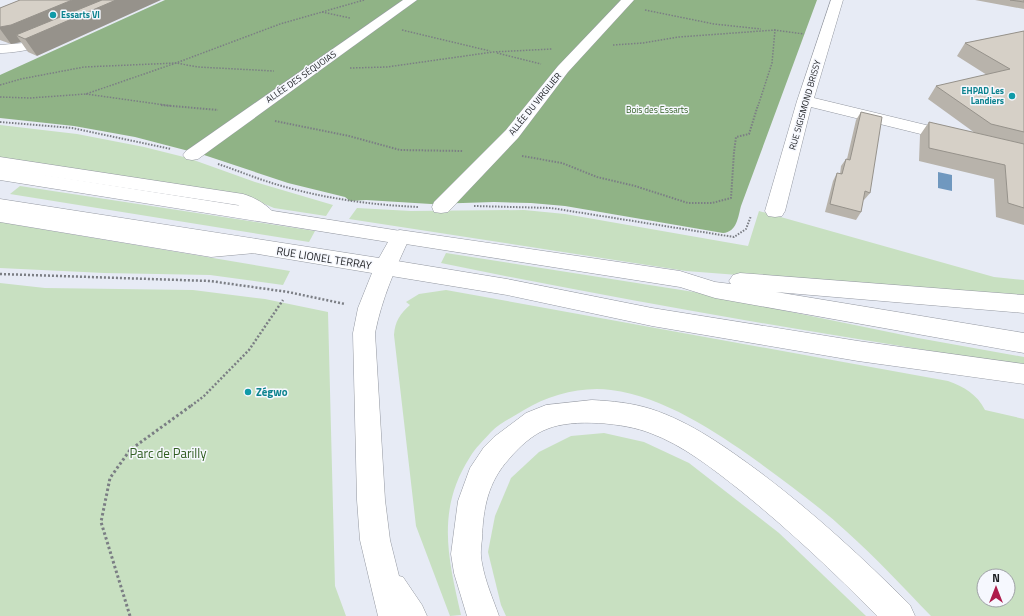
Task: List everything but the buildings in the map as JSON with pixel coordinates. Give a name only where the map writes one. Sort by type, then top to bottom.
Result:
[{"type":"main road","name":"ALLÉE DES SÉQUOIAS","points":[[192,155],[411,0]]},
{"type":"main road","name":"RUE SIGISMOND BRISSY","points":[[775,211],[805,101],[837,0]]},
{"type":"main road","name":"ALLÉE DU VIRGILIER","points":[[441,207],[512,134],[563,69],[626,3]]},
{"type":"main road","points":[[0,49],[11,50],[27,47],[64,31]]},
{"type":"main road","points":[[805,101],[970,141]]},
{"type":"main road","points":[[0,163],[243,200],[266,216]]},
{"type":"main road","points":[[0,174],[400,237],[680,279],[710,279],[1024,304]]},
{"type":"main road","name":"RUE LIONEL TERRAY","points":[[0,205],[385,267],[369,308],[364,333],[371,500],[375,540],[394,616]]},
{"type":"main road","points":[[0,215],[211,250],[255,246]]},
{"type":"main road","points":[[400,237],[385,267],[507,287],[652,317],[858,351],[1024,374]]},
{"type":"main road","points":[[680,279],[715,290],[1024,343]]},
{"type":"main road","points":[[858,351],[1024,389]]},
{"type":"main road","points":[[483,616],[466,559],[467,523],[471,499],[480,478],[492,457],[513,436],[545,418],[598,412],[628,414],[665,427],[694,443],[738,471],[798,520],[858,574],[899,616]]},
{"type":"main road","name":"RUE LIONEL TERRAY","points":[[384,577],[411,616]]},
{"type":"path","points":[[0,97],[30,98],[86,94],[176,63],[280,24],[321,11],[364,0]]},
{"type":"path","points":[[626,3],[714,24],[775,30],[824,38]]},
{"type":"path","points":[[321,11],[563,69]]},
{"type":"path","points":[[350,68],[387,67],[493,52],[642,43],[694,36],[775,30]]},
{"type":"path","points":[[0,85],[21,79],[84,67],[176,63],[198,66],[306,73]]},
{"type":"path","points":[[0,122],[72,128],[162,147],[192,155],[283,187],[341,200],[388,206],[503,206],[551,208],[734,237],[742,234],[746,229],[754,205],[775,211]]},
{"type":"path","points":[[0,274],[210,281],[288,292],[369,308]]},
{"type":"path","points":[[130,616],[101,522],[110,478],[130,450],[204,396],[249,350],[283,300]]},
{"type":"green space","name":"Bois des Essarts","points":[[165,0],[817,0],[741,206],[738,219],[731,230],[723,233],[565,206],[531,203],[494,202],[431,204],[366,200],[350,201],[345,197],[288,183],[204,155],[135,137],[74,126],[0,118],[0,75]]},
{"type":"green space","points":[[0,125],[77,134],[144,147],[188,158],[255,182],[333,205],[326,216],[274,208],[246,196],[0,160]]},
{"type":"green space","points":[[20,186],[315,231],[309,242],[10,194]]},
{"type":"green space","points":[[357,208],[411,211],[524,210],[565,214],[748,246],[759,211],[994,277],[1024,280],[1024,297],[686,271],[349,219]]},
{"type":"green space","points":[[0,222],[290,271],[283,285],[210,275],[104,273],[0,268]]},
{"type":"green space","points":[[446,253],[694,292],[918,338],[1024,357],[1024,366],[732,318],[513,278],[441,263]]},
{"type":"green space","name":"Parc de Parilly","points":[[0,283],[45,288],[193,290],[265,299],[328,312],[335,586],[346,616],[0,616]]},
{"type":"green space","points":[[446,290],[948,381],[974,395],[985,410],[1024,419],[1024,616],[931,616],[879,562],[836,522],[803,495],[724,438],[688,417],[650,400],[611,390],[589,389],[566,393],[544,400],[507,420],[491,432],[472,454],[459,477],[452,496],[449,515],[449,554],[461,615],[450,616],[416,526],[394,335],[399,318],[410,305],[406,302],[419,294]]},
{"type":"green space","points":[[604,433],[644,442],[689,463],[779,533],[866,616],[506,616],[501,605],[488,552],[495,516],[511,478],[539,452],[571,436]]},
{"type":"water","points":[[938,172],[952,175],[952,191],[938,188]]},
{"type":"place","name":"Essarts VI","points":[[53,15]]},
{"type":"place","name":"EHPAD Les Landiers","points":[[1012,96]]},
{"type":"place","name":"Zégwo","points":[[248,392]]}]
